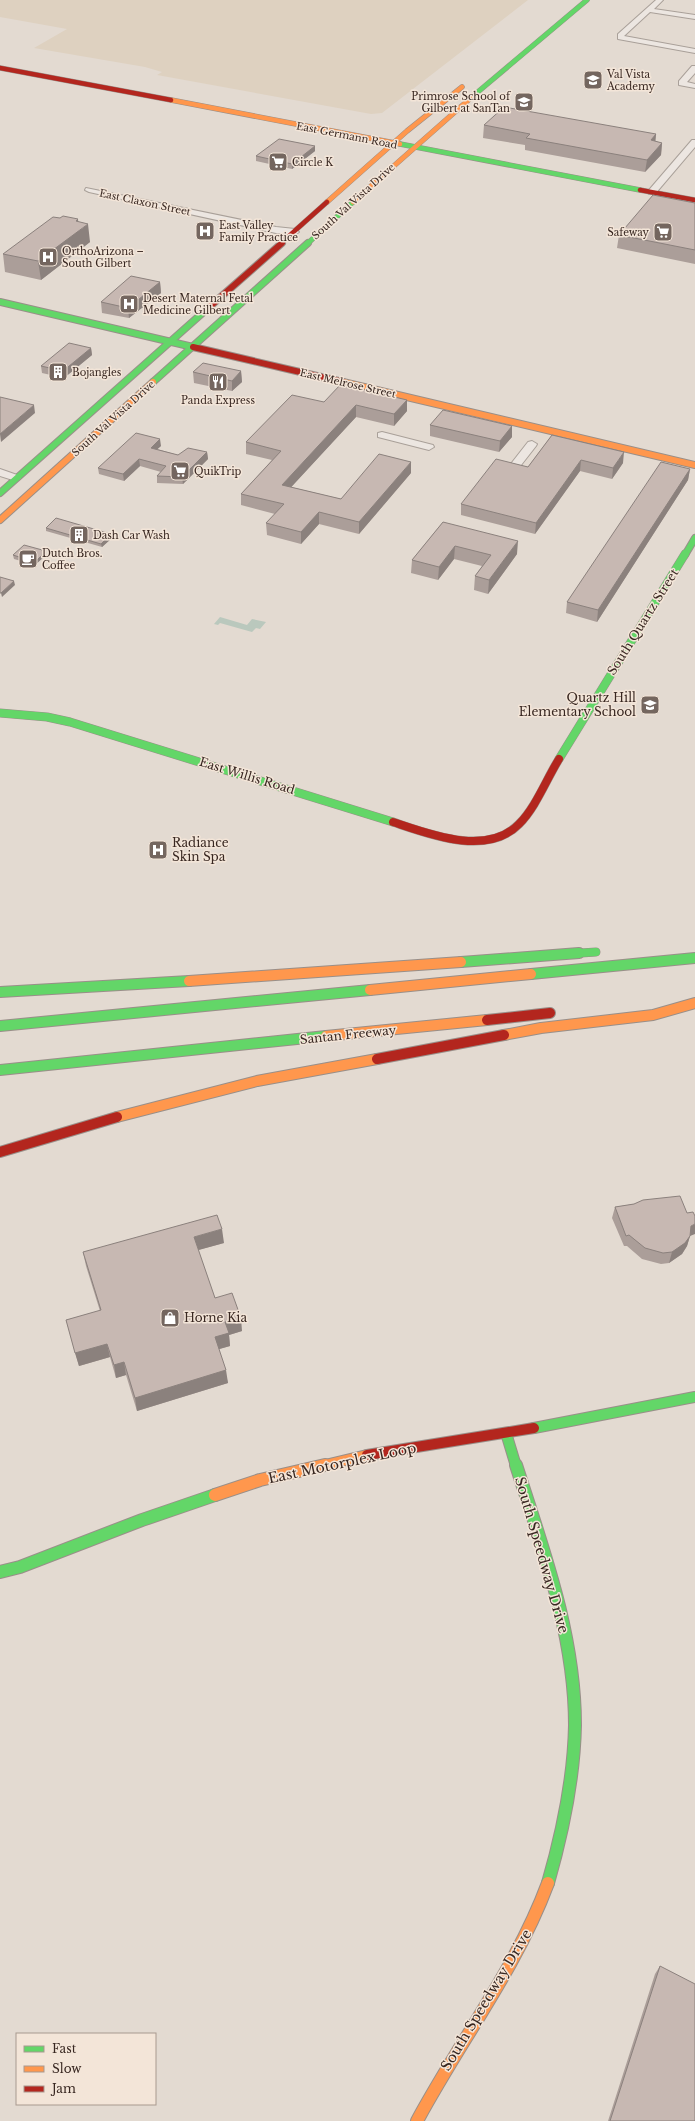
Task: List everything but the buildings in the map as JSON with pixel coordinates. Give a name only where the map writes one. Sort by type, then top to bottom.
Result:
[{"type":"main road","name":"South Val Vista Drive","points":[[0,493],[28,481],[190,347],[421,140],[587,0]]},
{"type":"main road","points":[[533,30],[548,33]]},
{"type":"main road","name":"East Germann Road","points":[[0,61],[695,191]]},
{"type":"main road","points":[[2,70],[16,64]]},
{"type":"main road","name":"East Germann Road","points":[[2,70],[695,200]]},
{"type":"main road","points":[[481,77],[493,79]]},
{"type":"main road","name":"South Val Vista Drive","points":[[0,520],[28,481],[171,342],[402,136],[469,82]]},
{"type":"main road","points":[[295,232],[314,236]]},
{"type":"main road","name":"East Melrose Street","points":[[0,302],[695,465]]},
{"type":"main road","name":"South Quartz Street","points":[[493,838],[512,830],[518,825],[695,538]]},
{"type":"main road","name":"East Willis Road","points":[[0,713],[35,716],[70,722],[441,837],[463,841],[493,838]]},
{"type":"main road","points":[[0,992],[231,979],[609,951]]},
{"type":"main road","points":[[0,1026],[695,958]]},
{"type":"main road","points":[[665,1002],[695,1000]]},
{"type":"main road","points":[[0,1152],[129,1114],[257,1081],[541,1028],[653,1015],[695,1003]]},
{"type":"main road","name":"Santan Freeway","points":[[0,1070],[558,1012]]},
{"type":"main road","name":"East Motorplex Loop","points":[[0,1572],[20,1567],[142,1520],[260,1480],[387,1451],[506,1433],[695,1397]]},
{"type":"main road","name":"South Speedway Drive","points":[[417,2121],[437,2083],[496,1988],[532,1923],[556,1853],[566,1815],[571,1779],[574,1750],[574,1715],[571,1671],[566,1636],[559,1606],[506,1433]]},
{"type":"street","points":[[660,0],[620,35],[620,38],[695,51]]},
{"type":"street","points":[[649,10],[695,17]]},
{"type":"street","points":[[695,68],[682,82],[695,86]]},
{"type":"street","points":[[652,192],[695,142]]},
{"type":"street","points":[[683,156],[695,158]]},
{"type":"street","name":"East Claxon Street","points":[[89,190],[276,230],[295,232]]},
{"type":"street","points":[[382,435],[430,447]]},
{"type":"street","points":[[514,467],[532,444]]},
{"type":"street","points":[[0,472],[28,481]]},
{"type":"shaded area","points":[[0,0],[528,0],[382,113],[371,114],[157,75],[162,72],[145,67],[34,48],[67,29],[0,17]]},
{"type":"shaded area","points":[[220,617],[247,625],[252,619],[266,622],[260,629],[256,628],[252,632],[220,623],[218,625],[214,624]]},
{"type":"traffic: fast","points":[[473,96],[587,0]]},
{"type":"traffic: fast","points":[[400,144],[640,190]]},
{"type":"traffic: fast","points":[[153,382],[353,202]]},
{"type":"traffic: fast","points":[[0,302],[193,347]]},
{"type":"traffic: fast","points":[[0,493],[207,309]]},
{"type":"traffic: fast","points":[[559,759],[695,538]]},
{"type":"traffic: fast","points":[[0,713],[47,717],[70,722],[393,822]]},
{"type":"traffic: fast","points":[[461,962],[596,952]]},
{"type":"traffic: fast","points":[[531,974],[695,958]]},
{"type":"traffic: fast","points":[[0,992],[189,981]]},
{"type":"traffic: fast","points":[[0,1026],[370,990]]},
{"type":"traffic: fast","points":[[0,1070],[326,1036]]},
{"type":"traffic: fast","points":[[534,1428],[695,1397]]},
{"type":"traffic: fast","points":[[506,1433],[560,1609],[571,1670],[574,1697],[575,1724],[572,1778],[562,1831],[548,1883]]},
{"type":"traffic: fast","points":[[0,1572],[20,1567],[142,1520],[215,1495]]},
{"type":"traffic: slow","points":[[327,202],[407,131],[462,87]]},
{"type":"traffic: slow","points":[[353,202],[473,96]]},
{"type":"traffic: slow","points":[[171,100],[400,144]]},
{"type":"traffic: slow","points":[[0,520],[153,382]]},
{"type":"traffic: slow","points":[[343,382],[695,465]]},
{"type":"traffic: slow","points":[[189,981],[461,962]]},
{"type":"traffic: slow","points":[[370,990],[531,974]]},
{"type":"traffic: slow","points":[[504,1035],[541,1028],[653,1015],[695,1003]]},
{"type":"traffic: slow","points":[[326,1036],[487,1020]]},
{"type":"traffic: slow","points":[[117,1117],[257,1081],[377,1059]]},
{"type":"traffic: slow","points":[[215,1495],[260,1480],[367,1455]]},
{"type":"traffic: slow","points":[[417,2121],[450,2062],[505,1975],[521,1946],[536,1915],[548,1883]]},
{"type":"traffic: jam","points":[[0,68],[171,100]]},
{"type":"traffic: jam","points":[[640,190],[695,200]]},
{"type":"traffic: jam","points":[[207,309],[327,202]]},
{"type":"traffic: jam","points":[[193,347],[343,382]]},
{"type":"traffic: jam","points":[[393,822],[440,836],[476,841],[493,839],[507,834],[519,824],[559,759]]},
{"type":"traffic: jam","points":[[487,1020],[550,1013]]},
{"type":"traffic: jam","points":[[377,1059],[504,1035]]},
{"type":"traffic: jam","points":[[0,1152],[117,1117]]},
{"type":"traffic: jam","points":[[367,1455],[534,1428]]},
{"type":"place","name":"Val Vista Academy","points":[[593,80]]},
{"type":"place","name":"Primrose School of Gilbert at SanTan","points":[[524,102]]},
{"type":"place","name":"Circle K","points":[[278,162]]},
{"type":"place","name":"East Valley Family Practice","points":[[205,231]]},
{"type":"place","name":"Safeway","points":[[663,232]]},
{"type":"place","name":"OrthoArizona – South Gilbert","points":[[48,257]]},
{"type":"place","name":"Desert Maternal Fetal Medicine Gilbert","points":[[129,304]]},
{"type":"place","name":"Bojangles","points":[[58,372]]},
{"type":"place","name":"Panda Express","points":[[218,382]]},
{"type":"place","name":"QuikTrip","points":[[180,471]]},
{"type":"place","name":"Dash Car Wash","points":[[79,535]]},
{"type":"place","name":"Dutch Bros. Coffee","points":[[28,559]]},
{"type":"place","name":"Quartz Hill Elementary School","points":[[650,705]]},
{"type":"place","name":"Radiance Skin Spa","points":[[158,850]]},
{"type":"place","name":"Horne Kia","points":[[170,1318]]}]
